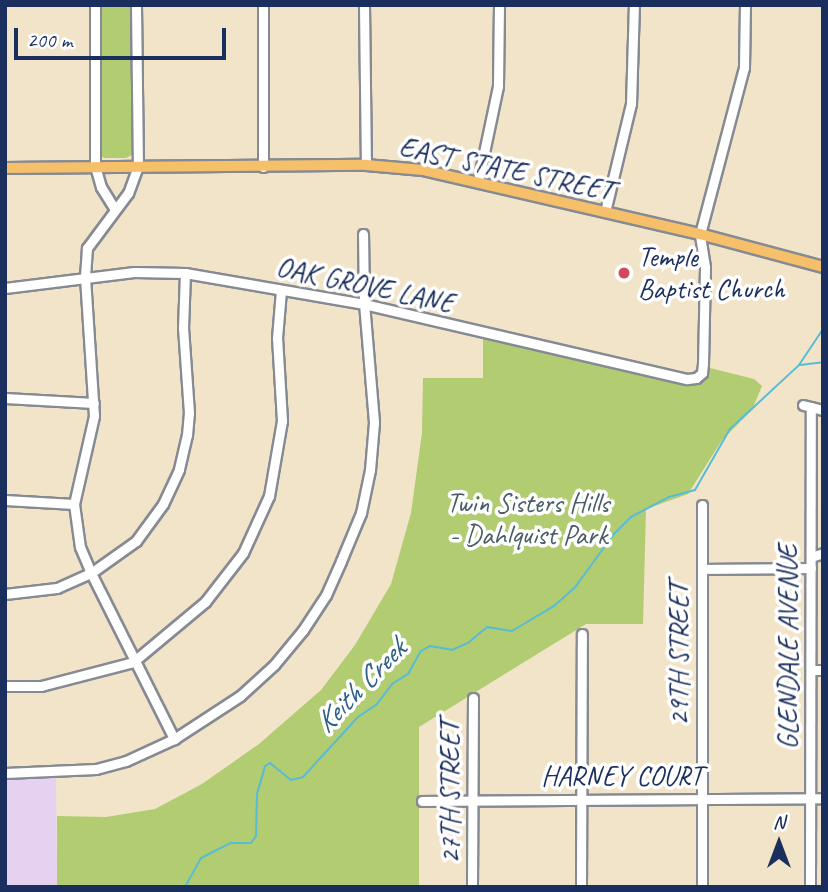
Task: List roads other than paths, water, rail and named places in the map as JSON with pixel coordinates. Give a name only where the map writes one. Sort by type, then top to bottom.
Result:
[{"type":"main road","name":"EAST STATE STREET","points":[[5,168],[366,165],[423,170],[701,234],[823,267]]},
{"type":"street","points":[[95,5],[95,166],[101,187],[115,209]]},
{"type":"street","points":[[136,5],[138,166],[128,193],[87,248],[85,276],[94,402],[89,446],[74,505],[80,547],[91,573],[133,662],[174,739]]},
{"type":"street","points":[[262,5],[263,166]]},
{"type":"street","points":[[364,5],[366,165]]},
{"type":"street","points":[[478,181],[498,86],[499,5]]},
{"type":"street","points":[[605,212],[631,104],[634,5]]},
{"type":"street","points":[[701,234],[743,77],[745,5]]},
{"type":"street","points":[[5,773],[96,769],[125,761],[174,739],[240,696],[274,665],[303,630],[326,595],[341,561],[361,513],[370,470],[374,422],[364,304],[363,234]]},
{"type":"street","name":"OAK GROVE LANE","points":[[5,288],[85,276],[134,272],[185,273],[364,304],[687,379],[696,378],[703,364],[705,267],[701,234]]},
{"type":"street","points":[[5,594],[57,588],[91,573],[136,541],[163,503],[179,468],[189,413],[183,328],[185,273]]},
{"type":"street","points":[[5,686],[41,685],[133,662],[205,602],[243,553],[269,496],[282,421],[277,338],[281,290]]},
{"type":"street","points":[[5,398],[94,402]]},
{"type":"street","name":"GLENDALE AVENUE","points":[[810,887],[811,557],[807,406],[823,410]]},
{"type":"street","points":[[5,500],[74,505]]},
{"type":"street","name":"29TH STREET","points":[[702,505],[702,887]]},
{"type":"street","points":[[811,557],[823,553]]},
{"type":"street","points":[[702,569],[811,568]]},
{"type":"street","points":[[581,887],[582,634]]},
{"type":"street","points":[[811,670],[823,670]]},
{"type":"street","name":"27TH STREET","points":[[472,698],[472,887]]},
{"type":"street","name":"HARNEY COURT","points":[[422,801],[823,798]]},
{"type":"waterway","name":"Keith Creek","points":[[185,887],[201,858],[231,843],[251,843],[256,836],[257,794],[265,766],[270,763],[291,780],[303,777],[358,717],[377,704],[392,684],[408,674],[421,651],[430,646],[452,650],[468,643],[487,627],[512,631],[554,606],[576,586],[613,535],[631,517],[669,497],[695,490],[730,429],[799,365],[823,329]]},
{"type":"waterway","points":[[800,365],[823,362]]},
{"type":"place","name":"Temple Baptist Church","points":[[624,273]]},
{"type":"park label","name":"Twin Sisters Hills - Dahlquist Park","points":[[528,519]]}]
